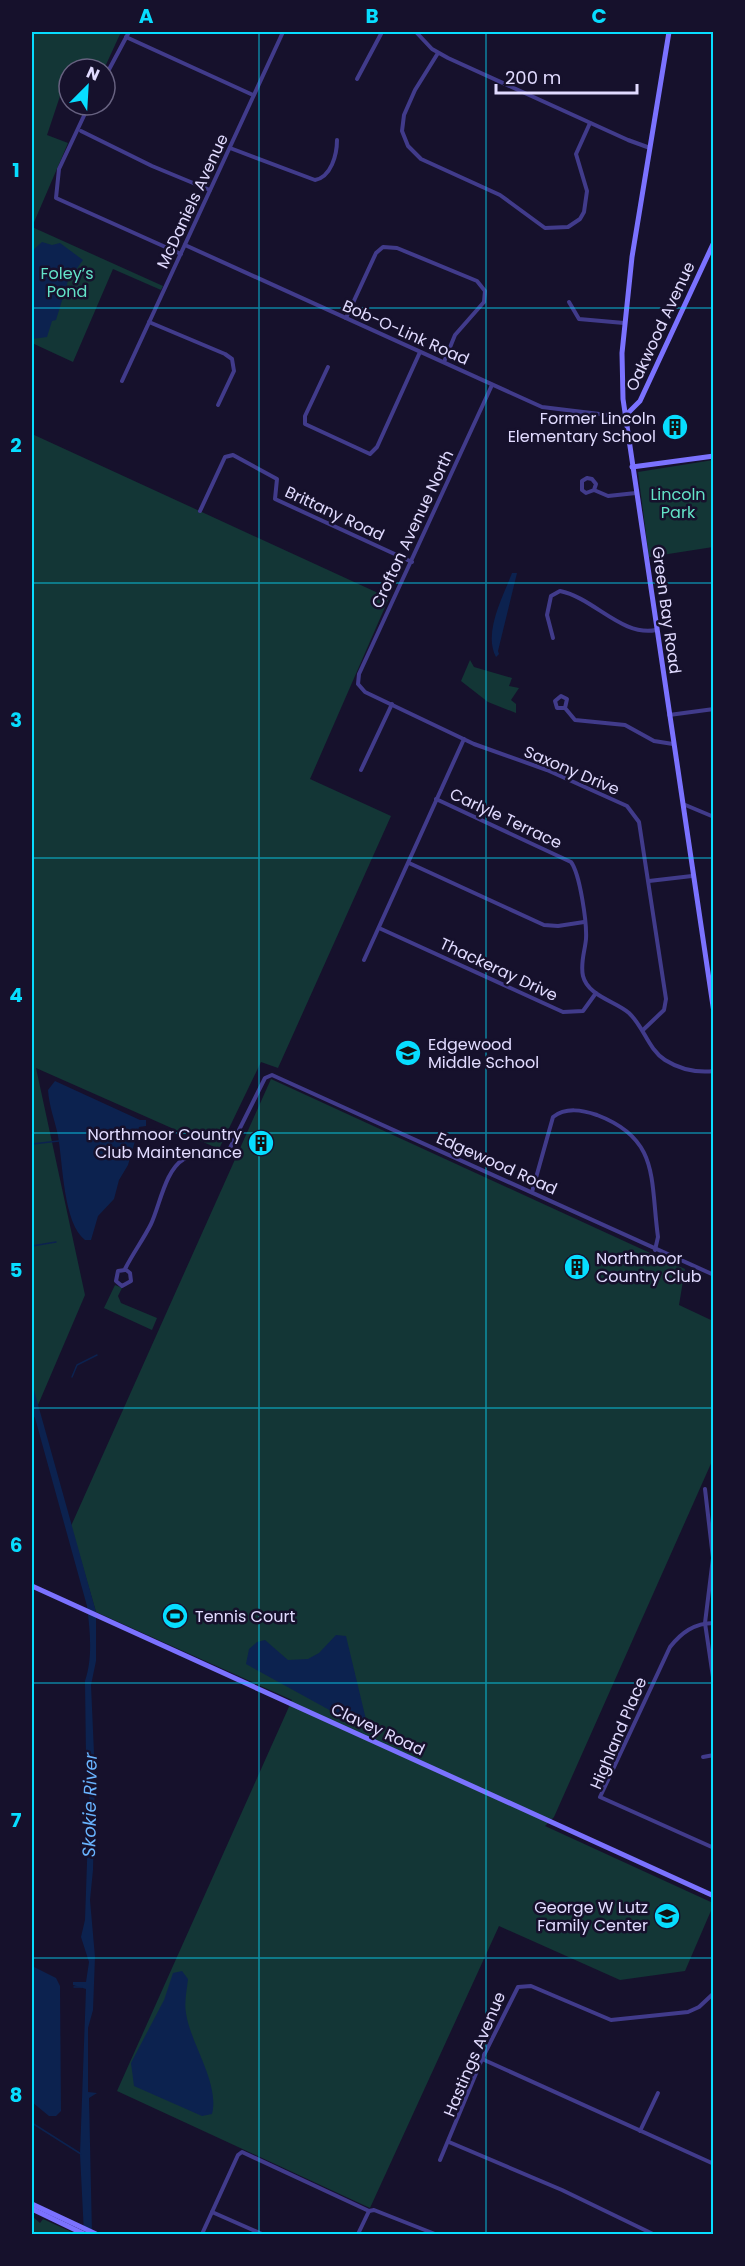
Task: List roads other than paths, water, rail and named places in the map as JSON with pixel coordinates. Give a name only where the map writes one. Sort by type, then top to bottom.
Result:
[{"type":"main road","name":"Green Bay Road","points":[[669,32],[624,323],[624,417],[714,1013]]},
{"type":"main road","name":"Oakwood Avenue","points":[[624,417],[640,401],[714,242]]},
{"type":"main road","points":[[632,467],[714,456]]},
{"type":"main road","name":"Clavey Road","points":[[32,1586],[714,1896]]},
{"type":"main road","points":[[32,2204],[84,2235]]},
{"type":"main road","points":[[32,2209],[96,2235]]},
{"type":"street","points":[[116,57],[129,32]]},
{"type":"street","name":"McDaniels Avenue","points":[[122,381],[283,32]]},
{"type":"street","points":[[357,79],[382,32]]},
{"type":"street","points":[[416,32],[438,53],[650,148]]},
{"type":"street","points":[[126,37],[254,95]]},
{"type":"street","points":[[438,53],[415,90],[404,115],[402,131],[408,146],[421,159],[500,195],[545,228],[568,228],[580,219],[584,212],[588,196],[576,154],[590,123]]},
{"type":"street","points":[[83,117],[59,169],[56,198],[181,254]]},
{"type":"street","points":[[81,131],[152,166],[210,190]]},
{"type":"street","points":[[230,147],[315,180],[327,173],[337,151],[337,140]]},
{"type":"street","name":"Bob-O-Link Road","points":[[185,245],[546,408],[624,417]]},
{"type":"street","points":[[346,318],[376,254],[383,247],[397,248],[477,281],[485,291],[483,302],[452,339],[444,362]]},
{"type":"street","points":[[569,302],[579,319],[624,323]]},
{"type":"street","points":[[150,322],[216,350],[231,359],[234,371],[219,405]]},
{"type":"street","points":[[327,367],[305,416],[305,424],[370,454],[377,447],[420,352]]},
{"type":"street","name":"Crofton Avenue North","points":[[358,684],[359,674],[492,385]]},
{"type":"street","name":"Brittany Road","points":[[200,511],[225,457],[233,455],[277,479],[275,499],[412,562]]},
{"type":"street","points":[[587,478],[592,479],[596,484],[594,490],[590,493],[584,492],[580,487],[582,481],[587,478]]},
{"type":"street","points":[[594,490],[608,496],[636,493]]},
{"type":"street","points":[[553,638],[547,615],[551,596],[560,591],[607,612],[633,630],[656,630]]},
{"type":"street","name":"Saxony Drive","points":[[358,684],[365,692],[464,739],[547,770],[631,810],[639,822],[666,999],[664,1010],[643,1030]]},
{"type":"street","points":[[361,770],[392,704]]},
{"type":"street","points":[[565,708],[575,720],[625,725],[654,741],[673,744]]},
{"type":"street","points":[[669,716],[714,709]]},
{"type":"street","points":[[364,960],[464,739]]},
{"type":"street","name":"Carlyle Terrace","points":[[436,799],[568,860],[578,875],[586,936],[583,973],[586,982],[596,993]]},
{"type":"street","points":[[682,803],[714,817]]},
{"type":"street","points":[[409,863],[544,925],[584,922]]},
{"type":"street","points":[[649,881],[692,876]]},
{"type":"street","name":"Thackeray Drive","points":[[380,928],[563,1012],[583,1011],[596,993]]},
{"type":"street","points":[[596,993],[627,1011],[643,1030],[652,1048],[666,1061],[696,1072],[714,1071]]},
{"type":"street","name":"Edgewood Road","points":[[125,1270],[151,1224],[172,1172],[178,1163],[191,1156],[220,1156],[228,1152],[265,1078],[270,1075],[714,1275]]},
{"type":"street","points":[[532,1192],[553,1117],[570,1110],[591,1113],[612,1122],[634,1135],[645,1152],[658,1241],[655,1250]]},
{"type":"street","points":[[125,1270],[130,1274],[131,1279],[127,1285],[122,1286],[116,1281],[115,1276],[118,1271],[125,1270]]},
{"type":"street","points":[[705,1489],[713,1558],[705,1623],[714,1684]]},
{"type":"street","name":"Highland Place","points":[[714,1623],[705,1623],[686,1631],[670,1647],[600,1797],[714,1848]]},
{"type":"street","points":[[703,1756],[714,1755]]},
{"type":"street","name":"Hastings Avenue","points":[[440,2160],[512,1995],[521,1985],[531,1986],[611,2020],[688,2012],[712,1997]]},
{"type":"street","points":[[482,2060],[714,2164]]},
{"type":"street","points":[[640,2131],[658,2093]]},
{"type":"street","points":[[449,2142],[572,2194],[653,2235]]},
{"type":"street","points":[[202,2235],[238,2155],[245,2152],[369,2211],[379,2212],[435,2235]]},
{"type":"street","points":[[358,2235],[369,2211]]},
{"type":"street","points":[[212,2212],[262,2235]]},
{"type":"water","name":"Foley’s Pond","points":[[42,242],[52,245],[60,243],[83,260],[68,281],[56,320],[52,321],[47,337],[32,339],[32,251]]},
{"type":"water","points":[[512,573],[517,573],[499,654],[496,657],[492,637],[493,626]]},
{"type":"water","points":[[55,1081],[140,1120],[146,1120],[146,1126],[139,1127],[128,1165],[119,1180],[114,1199],[98,1216],[91,1240],[85,1240],[78,1232],[68,1207],[58,1136],[48,1090]]},
{"type":"water","name":"Skokie River","points":[[32,1383],[96,1612],[96,1661],[91,1685],[95,1776],[90,1900],[95,1957],[93,2010],[88,2028],[88,2092],[97,2093],[89,2098],[92,2234],[84,2234],[80,2154],[86,1989],[73,1985],[73,1982],[86,1982],[89,1962],[81,1937],[85,1920],[90,1777],[86,1757],[85,1681],[89,1663],[90,1634],[87,1606],[32,1414]]},
{"type":"water","points":[[336,1635],[346,1636],[368,1728],[333,1712],[246,1664],[249,1649],[257,1642],[265,1640],[288,1660],[308,1659],[319,1653]]},
{"type":"water","points":[[32,1966],[56,1978],[60,1986],[61,2111],[56,2116],[49,2116],[32,2102]]},
{"type":"water","points":[[182,1971],[188,1979],[185,2005],[189,2025],[212,2089],[212,2114],[202,2116],[134,2086],[131,2063],[164,2000],[173,1973]]},
{"type":"waterway","points":[[32,1144],[59,1141]]},
{"type":"waterway","points":[[32,1246],[56,1242]]},
{"type":"waterway","points":[[72,1377],[77,1365],[97,1355]]},
{"type":"waterway","points":[[74,1987],[82,1987]]},
{"type":"waterway","points":[[32,2123],[81,2154]]},
{"type":"place","name":"Former Lincoln Elementary School","points":[[675,427]]},
{"type":"place","name":"Edgewood Middle School","points":[[408,1053]]},
{"type":"place","name":"Northmoor Country Club Maintenance","points":[[261,1143]]},
{"type":"place","name":"Northmoor Country Club","points":[[577,1267]]},
{"type":"place","name":"Tennis Court","points":[[175,1616]]},
{"type":"place","name":"George W Lutz Family Center","points":[[667,1916]]},
{"type":"park label","name":"Lincoln Park","points":[[678,503]]}]
